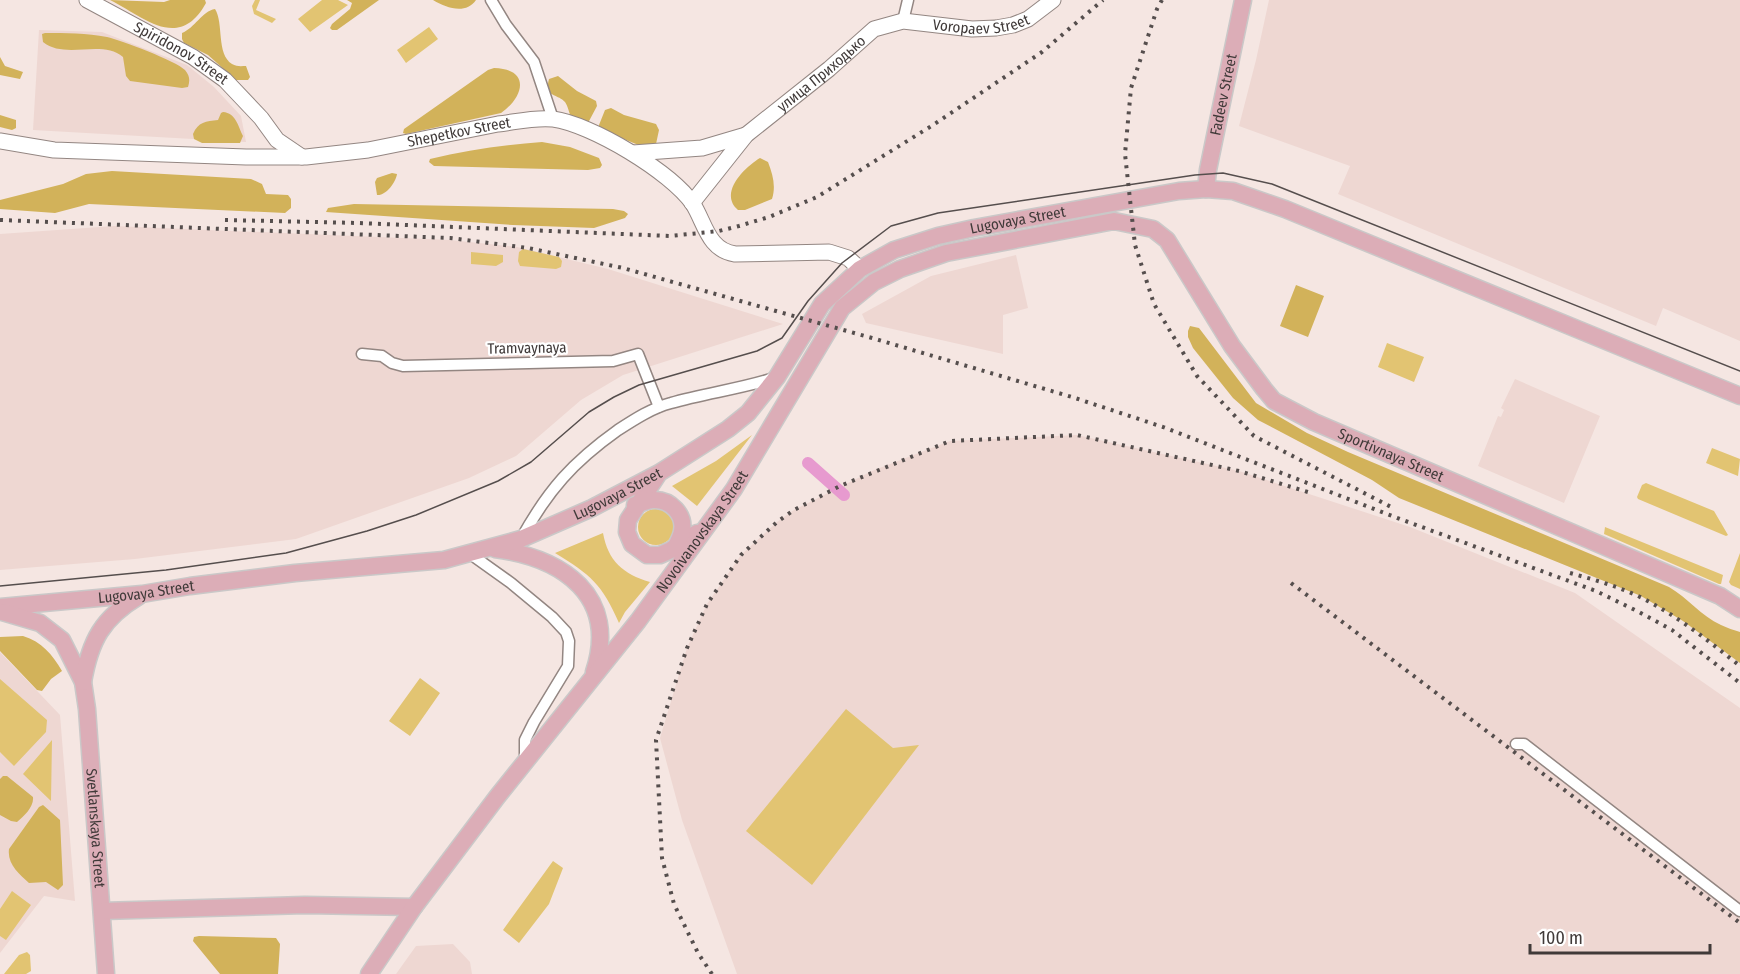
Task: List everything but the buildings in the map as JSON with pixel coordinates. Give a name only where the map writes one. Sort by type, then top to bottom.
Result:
[{"type":"main road","name":"Spiridonov Street","points":[[87,0],[193,57],[225,80],[263,120],[277,140],[302,157]]},
{"type":"main road","name":"Voropaev Street","points":[[903,21],[972,29],[996,28],[1028,19],[1053,0]]},
{"type":"main road","name":"Fadeev Street","points":[[1206,189],[1243,0]]},
{"type":"main road","name":"улица Приходько","points":[[692,203],[746,135],[829,69],[874,29],[903,21]]},
{"type":"main road","name":"Shepetkov Street","points":[[0,141],[54,150],[302,157],[345,154],[498,124],[553,119],[590,132],[633,153],[656,168],[692,203],[707,233],[715,245],[725,253],[829,252],[848,258],[860,269]]},
{"type":"main road","points":[[255,157],[265,151],[268,142],[263,120]]},
{"type":"main road","name":"улица Приходько","points":[[633,153],[702,148],[746,135]]},
{"type":"main road","points":[[1206,189],[1233,191],[1285,209],[1740,396]]},
{"type":"main road","name":"Lugovaya Street","points":[[0,610],[295,573],[444,560],[521,538],[592,508],[659,473],[728,429],[748,413],[777,377],[822,304],[860,269],[894,250],[938,236],[1143,196],[1206,189]]},
{"type":"main road","name":"Novoivanovskaya Street","points":[[369,974],[414,907],[525,761],[638,621],[742,477],[842,308],[874,282],[900,269],[945,253],[1114,221]]},
{"type":"main road","name":"Sportivnaya Street","points":[[1114,221],[1153,229],[1167,240],[1232,346],[1274,401],[1314,422],[1736,604]]},
{"type":"main road","points":[[659,473],[630,514],[627,532],[632,544],[641,552],[653,555],[666,553],[706,527]]},
{"type":"main road","points":[[592,508],[638,505],[652,500],[659,500],[672,506],[681,518],[682,533],[667,579]]},
{"type":"main road","points":[[488,548],[539,559],[566,574],[590,599],[597,611],[601,640],[591,681]]},
{"type":"main road","points":[[83,682],[87,659],[100,630],[119,608],[142,594]]},
{"type":"main road","points":[[0,610],[40,623],[62,640],[83,682]]},
{"type":"main road","name":"Svetlanskaya Street","points":[[83,682],[87,709],[106,974]]},
{"type":"main road","points":[[102,911],[303,905],[414,907]]},
{"type":"street","points":[[491,0],[506,25],[534,62],[553,119]]},
{"type":"street","points":[[903,21],[908,0]]},
{"type":"street","name":"Tramvaynaya","points":[[362,354],[382,356],[392,363],[403,366],[613,361],[638,354],[659,407]]},
{"type":"street","points":[[521,538],[536,512],[572,467],[627,424],[659,407],[777,377]]},
{"type":"street","points":[[469,553],[511,583],[552,617],[566,632],[569,641],[568,666],[525,740],[525,761]]},
{"type":"street","points":[[1516,744],[1524,744],[1740,911]]},
{"type":"shaded area","points":[[110,0],[164,2],[205,0],[206,3],[196,18],[184,26],[173,28],[148,21]]},
{"type":"shaded area","points":[[255,0],[260,0],[256,10],[276,19],[272,23],[254,14],[252,6]]},
{"type":"shaded area","points":[[322,0],[338,0],[348,5],[310,32],[298,19]]},
{"type":"shaded area","points":[[347,0],[379,0],[337,30],[332,30],[330,28],[332,24],[350,9],[352,3]]},
{"type":"shaded area","points":[[433,0],[476,0],[472,5],[456,9]]},
{"type":"shaded area","points":[[1269,0],[1740,0],[1740,341],[1663,308],[1656,326],[1338,194],[1350,166],[1239,126]]},
{"type":"shaded area","points":[[215,9],[224,53],[232,64],[246,66],[250,77],[248,80],[236,80],[208,55],[184,43],[182,39],[182,33],[210,10]]},
{"type":"shaded area","points":[[429,27],[438,39],[406,63],[397,50]]},
{"type":"shaded area","points":[[39,30],[102,32],[187,65],[214,87],[241,116],[246,142],[33,130]]},
{"type":"shaded area","points":[[42,34],[99,36],[135,46],[180,66],[188,74],[188,87],[130,81],[126,76],[123,57],[105,50],[72,50],[52,47],[43,42]]},
{"type":"shaded area","points":[[0,57],[5,66],[23,72],[20,79],[0,75]]},
{"type":"shaded area","points":[[494,68],[514,73],[519,78],[519,92],[509,107],[501,113],[403,133],[404,129]]},
{"type":"shaded area","points":[[558,76],[577,91],[596,101],[597,106],[588,123],[571,117],[565,102],[548,89],[549,79]]},
{"type":"shaded area","points":[[611,108],[624,115],[656,124],[659,130],[656,144],[641,146],[599,129],[605,110]]},
{"type":"shaded area","points":[[223,112],[231,115],[236,121],[243,136],[240,143],[202,143],[194,139],[193,134],[197,127],[206,122],[218,120]]},
{"type":"shaded area","points":[[0,115],[16,120],[16,128],[12,130],[0,127]]},
{"type":"shaded area","points":[[542,142],[570,147],[599,158],[602,165],[600,168],[588,170],[434,166],[429,162],[430,159],[472,150]]},
{"type":"shaded area","points":[[760,158],[768,162],[771,171],[774,185],[772,199],[745,210],[738,210],[731,196],[732,188],[741,174]]},
{"type":"shaded area","points":[[112,171],[251,179],[262,184],[266,194],[288,195],[291,199],[291,208],[285,213],[89,204],[55,213],[0,209],[0,200],[63,184],[86,174]]},
{"type":"shaded area","points":[[392,173],[397,174],[393,184],[387,191],[377,195],[375,182],[377,178]]},
{"type":"shaded area","points":[[354,204],[613,209],[628,214],[625,218],[594,228],[513,225],[326,212],[328,208]]},
{"type":"shaded area","points":[[114,226],[450,240],[517,247],[608,269],[783,324],[623,375],[581,400],[516,456],[469,478],[296,539],[135,559],[0,570],[0,234]]},
{"type":"shaded area","points":[[523,249],[559,257],[562,261],[561,267],[556,269],[520,266],[519,252]]},
{"type":"shaded area","points":[[471,252],[503,255],[503,262],[496,266],[471,264]]},
{"type":"shaded area","points":[[1016,255],[1028,308],[1003,315],[1003,354],[866,323],[862,314],[931,276]]},
{"type":"shaded area","points":[[1296,285],[1324,296],[1308,337],[1280,326]]},
{"type":"shaded area","points":[[1190,326],[1199,328],[1256,403],[1307,433],[1348,452],[1669,587],[1714,621],[1740,632],[1740,663],[1683,621],[1641,596],[1399,498],[1372,480],[1258,420],[1233,398],[1193,348],[1188,337]]},
{"type":"shaded area","points":[[1387,343],[1424,357],[1414,382],[1378,367]]},
{"type":"shaded area","points":[[1515,379],[1600,416],[1564,503],[1478,466],[1498,416],[1501,417],[1504,410],[1501,408]]},
{"type":"shaded area","points":[[752,435],[697,506],[672,486],[716,461]]},
{"type":"shaded area","points":[[1077,435],[1239,471],[1410,527],[1575,593],[1740,708],[1740,974],[737,974],[682,820],[660,738],[687,648],[707,604],[741,555],[777,522],[794,510],[872,471],[950,441]]},
{"type":"shaded area","points":[[1712,448],[1740,459],[1738,476],[1706,463]]},
{"type":"shaded area","points":[[1646,483],[1714,511],[1728,535],[1638,499],[1642,485]]},
{"type":"shaded area","points":[[656,509],[668,515],[674,527],[668,539],[656,545],[644,539],[638,527],[644,515]]},
{"type":"shaded area","points":[[1605,527],[1723,575],[1721,584],[1604,534]]},
{"type":"shaded area","points":[[603,533],[605,543],[618,565],[632,575],[650,582],[625,612],[619,623],[607,599],[594,582],[555,553]]},
{"type":"shaded area","points":[[1740,553],[1740,589],[1729,582]]},
{"type":"shaded area","points":[[23,636],[46,649],[62,671],[51,679],[42,691],[37,690],[0,651],[0,637]]},
{"type":"shaded area","points":[[0,652],[60,715],[75,901],[44,896],[0,953]]},
{"type":"shaded area","points":[[420,678],[440,693],[410,736],[389,721]]},
{"type":"shaded area","points":[[0,679],[47,720],[46,732],[14,766],[0,752]]},
{"type":"shaded area","points":[[846,709],[893,748],[919,745],[812,885],[746,831]]},
{"type":"shaded area","points":[[52,740],[51,801],[23,774]]},
{"type":"shaded area","points":[[7,776],[33,797],[30,808],[17,822],[0,815],[0,779]]},
{"type":"shaded area","points":[[43,805],[60,820],[63,885],[58,890],[46,882],[29,883],[14,868],[9,854],[9,849],[39,807]]},
{"type":"shaded area","points":[[553,861],[563,868],[549,904],[519,943],[503,930]]},
{"type":"shaded area","points":[[12,891],[31,905],[6,940],[0,936],[0,909]]},
{"type":"shaded area","points":[[194,937],[276,938],[280,944],[278,974],[220,974],[193,941]]},
{"type":"shaded area","points":[[453,944],[470,962],[472,974],[396,974],[416,946]]},
{"type":"shaded area","points":[[27,952],[30,955],[31,971],[26,974],[4,974],[19,955]]},
{"type":"waterway","points":[[808,463],[844,495]]},
{"type":"tram line","points":[[0,586],[166,570],[286,553],[416,515],[498,481],[531,462],[589,412],[614,397],[639,385],[757,351],[782,338],[808,301],[842,263],[891,226],[938,213],[1195,175],[1223,173],[1272,184],[1740,371]]},
{"type":"railway","points":[[225,220],[359,223],[670,236],[719,231],[739,226],[769,217],[817,197],[933,125],[1042,52],[1103,0]]},
{"type":"railway","points":[[1162,0],[1131,88],[1125,154],[1135,245],[1154,304],[1197,376],[1254,436],[1395,509]]},
{"type":"railway","points":[[0,220],[450,238],[528,248],[623,268],[872,338],[1072,397],[1163,427],[1400,519],[1596,591],[1672,630],[1740,683]]},
{"type":"railway","points":[[712,974],[698,953],[674,904],[662,858],[656,740],[687,648],[707,604],[741,555],[777,522],[794,510],[840,486],[950,441],[1077,435],[1239,471],[1311,493]]},
{"type":"railway","points":[[1570,573],[1617,587],[1657,606],[1694,630],[1740,666]]},
{"type":"railway","points":[[1291,583],[1740,923]]}]
